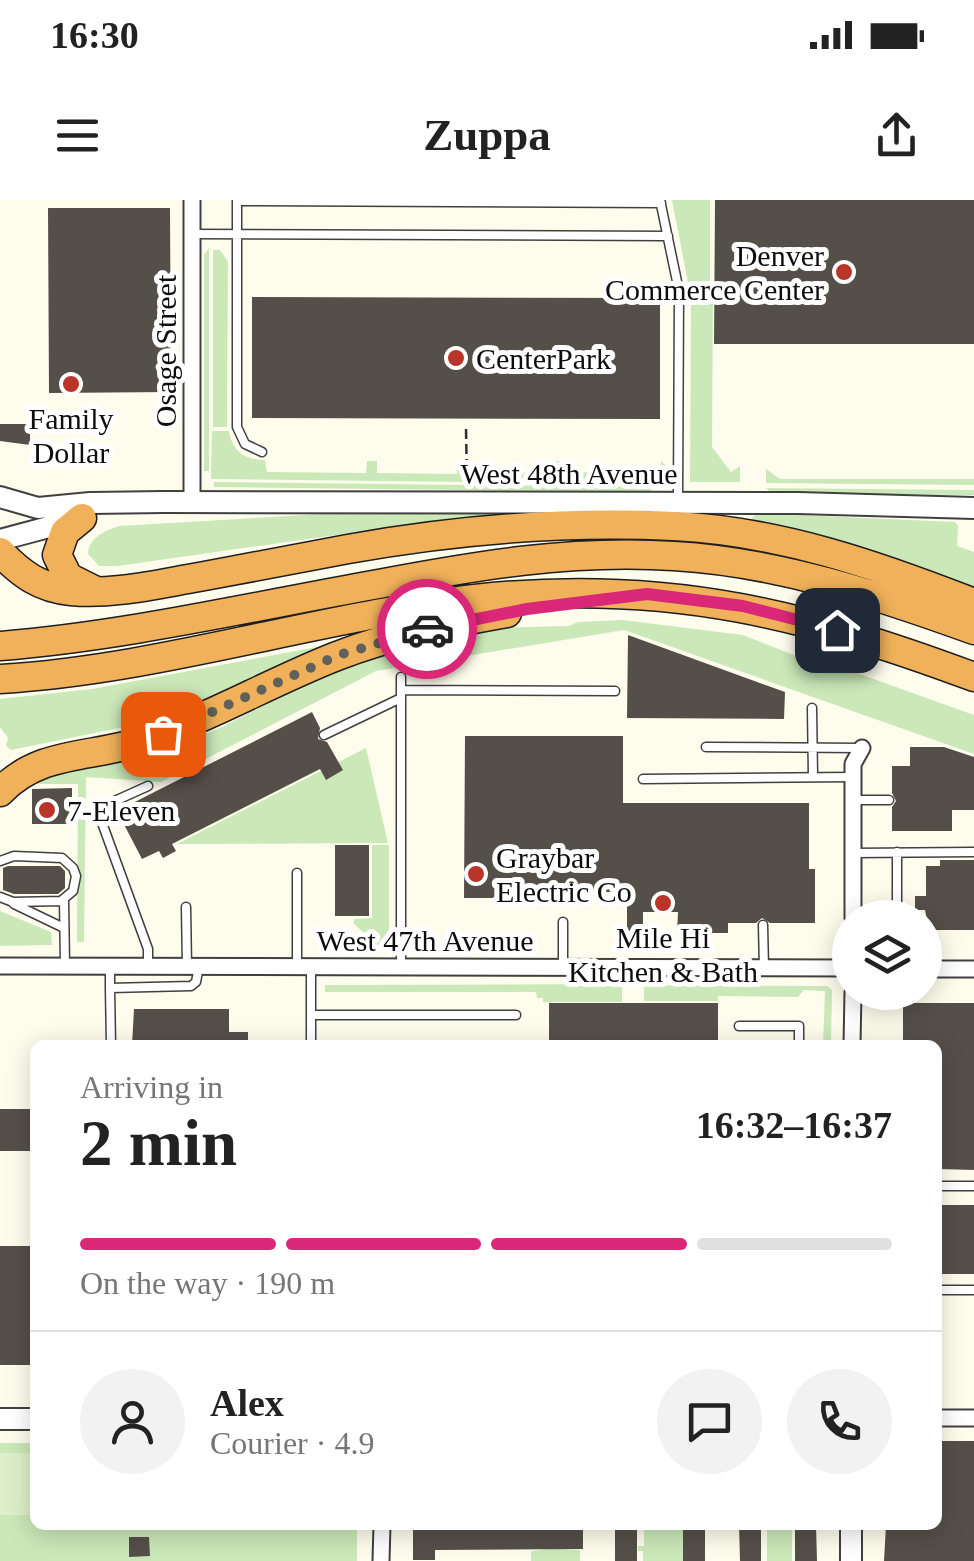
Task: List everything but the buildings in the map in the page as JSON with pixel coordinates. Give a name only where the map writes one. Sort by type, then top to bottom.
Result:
[{"type":"highway","points":[[82,518],[64,532],[58,555],[68,577],[95,590]]},
{"type":"highway","points":[[0,552],[36,583],[73,592],[133,588],[412,539],[640,525],[727,530],[801,544],[876,566],[974,603]]},
{"type":"highway","points":[[0,646],[98,634],[490,564],[609,554],[712,559],[782,571],[864,592],[974,630]]},
{"type":"highway","points":[[0,678],[109,665],[474,600],[562,593],[647,594],[743,606],[803,620],[974,677]]},
{"type":"highway","points":[[0,792],[28,769],[44,762],[144,741],[307,668],[372,644],[494,615],[647,594]]},
{"type":"highway","points":[[0,767],[42,748],[182,726]]},
{"type":"street","name":"Osage Street","points":[[192,200],[192,502]]},
{"type":"street","name":"West 48th Avenue","points":[[0,496],[38,508],[90,502],[192,502],[974,508]]},
{"type":"street","name":"West 48th Avenue","points":[[0,540],[164,502]]},
{"type":"street","points":[[853,900],[853,764],[862,748]]},
{"type":"street","name":"West 47th Avenue","points":[[0,966],[832,968]]},
{"type":"street","points":[[942,968],[974,969]]},
{"type":"street","points":[[852,1010],[852,1040]]},
{"type":"street","points":[[942,1418],[974,1418]]},
{"type":"street","points":[[0,1419],[30,1419]]},
{"type":"street","points":[[382,1530],[382,1561]]},
{"type":"street","points":[[851,1530],[851,1561]]},
{"type":"lane","points":[[262,452],[245,444],[237,427],[237,201],[661,201],[679,291],[678,503]]},
{"type":"lane","points":[[192,234],[668,236]]},
{"type":"lane","points":[[401,677],[401,967]]},
{"type":"lane","points":[[324,735],[401,694],[615,691]]},
{"type":"lane","points":[[812,708],[813,777]]},
{"type":"lane","points":[[706,748],[862,748]]},
{"type":"lane","points":[[643,778],[853,777]]},
{"type":"lane","points":[[148,786],[98,809],[148,948],[148,966]]},
{"type":"lane","points":[[853,800],[889,800]]},
{"type":"lane","points":[[853,852],[974,852]]},
{"type":"lane","points":[[897,852],[897,900]]},
{"type":"lane","points":[[0,861],[46,862],[62,858],[74,868],[76,884],[64,899],[65,966]]},
{"type":"lane","points":[[297,873],[311,1040]]},
{"type":"lane","points":[[3,899],[64,899]]},
{"type":"lane","points":[[3,899],[64,928]]},
{"type":"lane","points":[[110,988],[191,986],[196,982],[186,907]]},
{"type":"lane","points":[[563,922],[563,968]]},
{"type":"lane","points":[[763,925],[764,968]]},
{"type":"lane","points":[[110,966],[111,1040]]},
{"type":"lane","points":[[311,1015],[516,1014]]},
{"type":"lane","points":[[739,1026],[799,1026],[799,1040]]},
{"type":"lane","points":[[942,1186],[974,1186]]},
{"type":"lane","points":[[942,1290],[974,1290]]},
{"type":"path","points":[[466,429],[466,483]]},
{"type":"green space","points":[[672,200],[710,200],[710,289],[689,288]]},
{"type":"green space","points":[[209,248],[209,471],[204,471],[204,255]]},
{"type":"green space","points":[[213,250],[220,250],[228,262],[227,427],[213,427]]},
{"type":"green space","points":[[691,291],[713,291],[712,447],[731,472],[740,466],[740,482],[690,482]]},
{"type":"green space","points":[[212,431],[229,431],[237,449],[246,456],[265,460],[267,472],[366,473],[367,461],[377,461],[377,473],[457,474],[458,461],[466,461],[465,482],[211,479]]},
{"type":"green space","points":[[550,461],[559,461],[560,472],[660,473],[661,461],[667,467],[665,483],[469,482],[469,472],[550,473]]},
{"type":"green space","points":[[766,469],[780,479],[974,479],[974,485],[766,483]]},
{"type":"green space","points":[[214,482],[651,487],[651,492],[214,487]]},
{"type":"green space","points":[[766,488],[974,490],[974,495],[773,494]]},
{"type":"green space","points":[[493,512],[494,519],[385,528],[118,566],[99,566],[88,554],[95,539],[119,526],[322,514]]},
{"type":"green space","points":[[757,513],[955,522],[957,546],[974,552],[974,587],[864,548],[750,520]]},
{"type":"green space","points":[[623,620],[743,635],[974,715],[974,754],[624,630],[376,671],[161,782],[86,777],[84,942],[77,942],[78,784],[34,784],[34,775],[146,754],[188,741],[353,660],[483,628]]},
{"type":"green space","points":[[344,642],[154,721],[11,750],[0,727],[0,699],[92,689]]},
{"type":"green space","points":[[366,748],[388,843],[177,844]]},
{"type":"green space","points":[[372,845],[389,845],[389,945],[377,945],[354,924],[354,919],[372,918]]},
{"type":"green space","points":[[0,911],[51,932],[52,945],[0,946]]},
{"type":"green space","points":[[622,984],[622,1002],[543,1002],[536,992],[325,992],[325,985]]},
{"type":"green space","points":[[644,985],[827,986],[832,990],[831,1040],[823,1040],[825,991],[804,990],[798,997],[718,996],[718,1001],[644,1001]]},
{"type":"green space","points":[[0,1443],[30,1443],[30,1530],[357,1530],[357,1561],[0,1561]]},
{"type":"green space","points":[[0,1453],[30,1453],[30,1515],[0,1515]]},
{"type":"green space","points":[[543,1530],[559,1530],[559,1549],[580,1550],[580,1561],[531,1561],[531,1551],[543,1550]]},
{"type":"green space","points":[[644,1530],[683,1530],[683,1561],[643,1561],[643,1551],[638,1551],[638,1546],[644,1546]]},
{"type":"green space","points":[[767,1530],[792,1530],[792,1561],[767,1561]]},
{"type":"way so far","points":[[163,734],[339,655],[427,629]]},
{"type":"place","name":"Denver Commerce Center","points":[[844,272]]},
{"type":"place","name":"CenterPark","points":[[456,358]]},
{"type":"place","name":"Family Dollar","points":[[71,384]]},
{"type":"place","name":"7-Eleven","points":[[47,810]]},
{"type":"place","name":"Graybar Electric Co","points":[[476,874]]},
{"type":"place","name":"Mile Hi Kitchen & Bath","points":[[663,903]]},
{"type":"route","points":[[427,629],[527,609],[647,594],[743,606],[837,630]]}]
